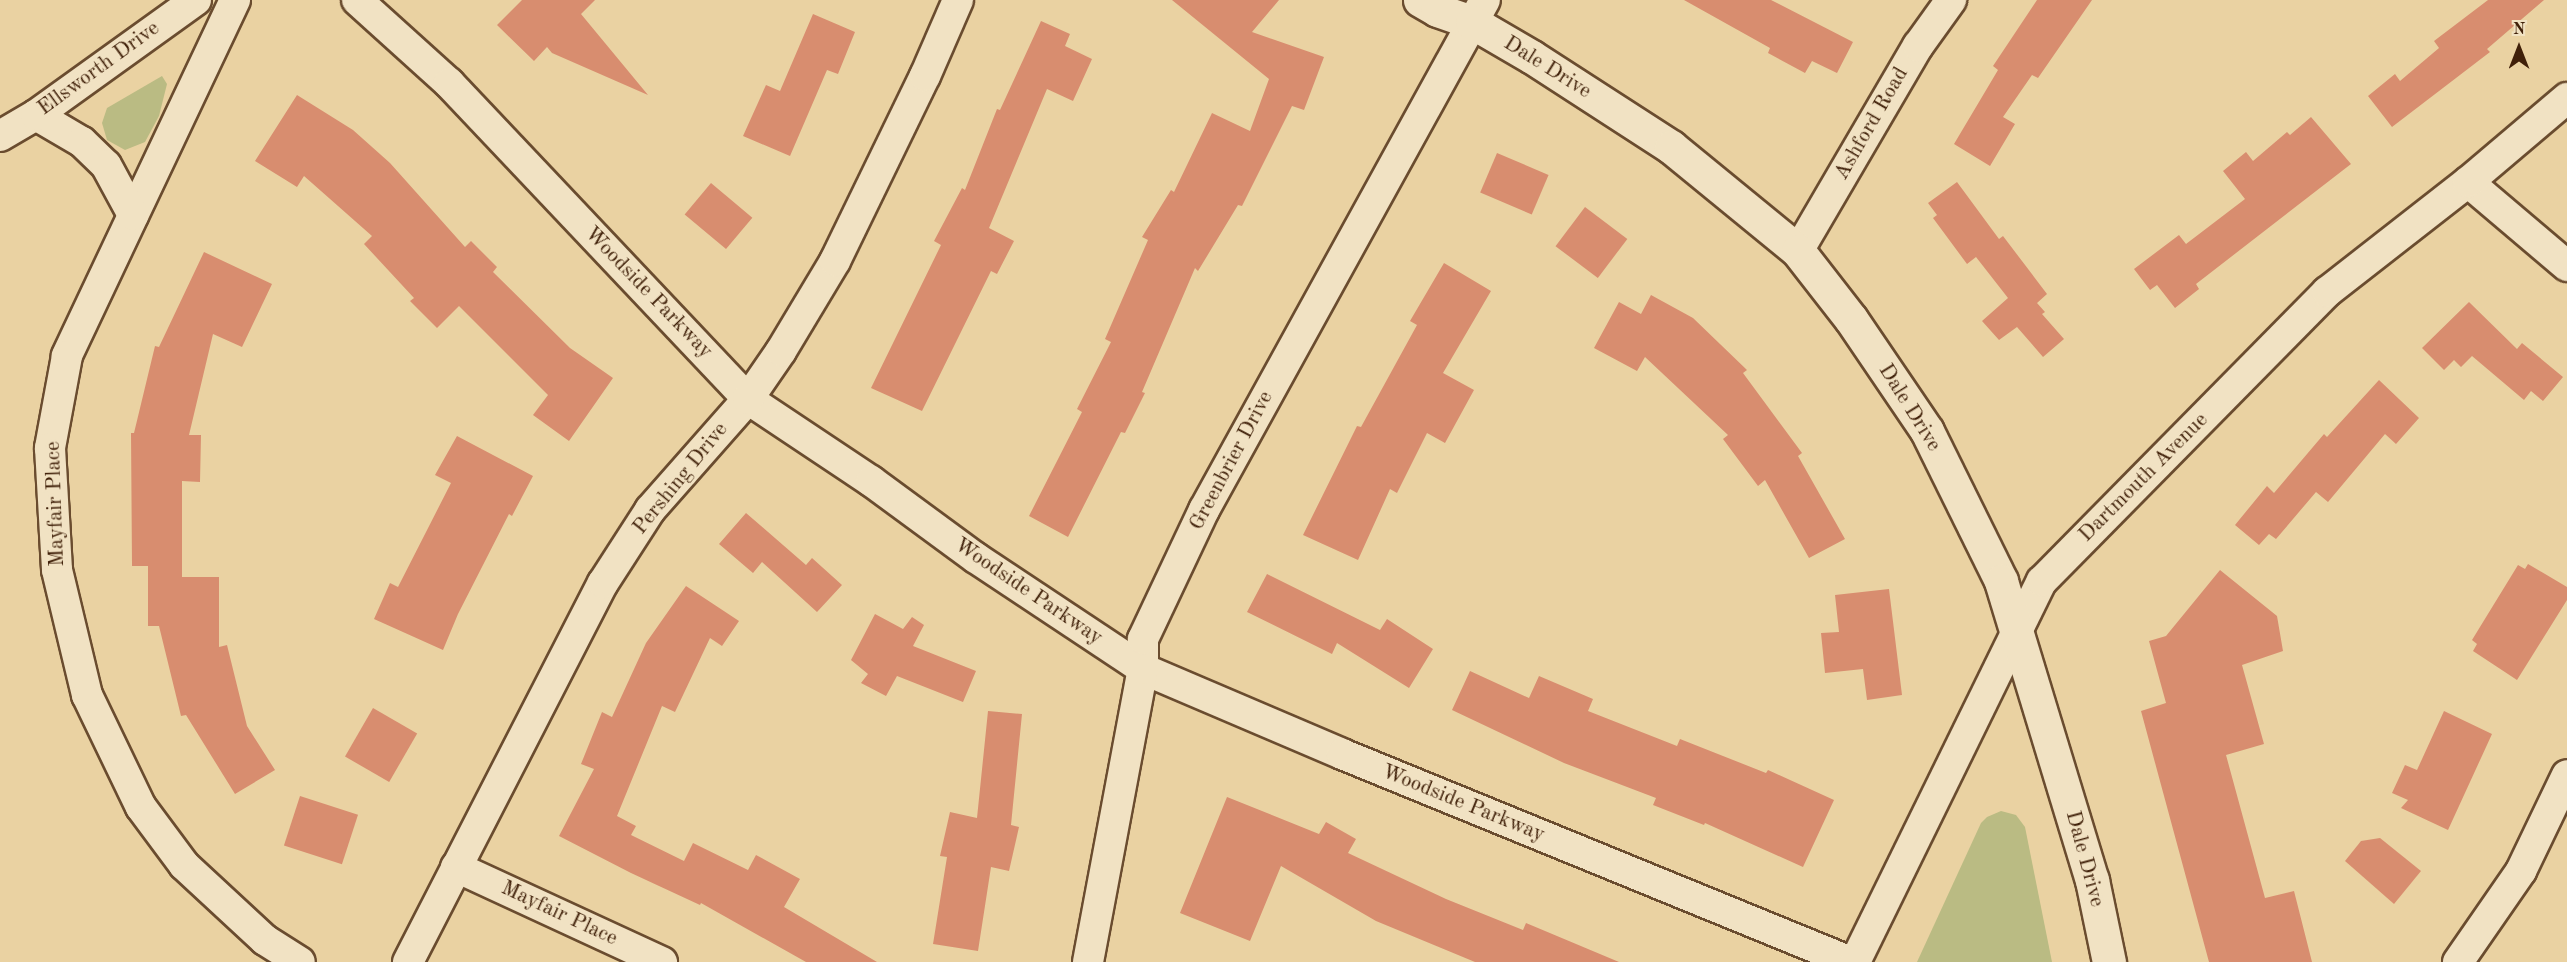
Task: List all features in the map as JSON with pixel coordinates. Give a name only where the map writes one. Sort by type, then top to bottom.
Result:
[{"type":"street","name":"Ellsworth Drive","points":[[0,136],[36,115],[196,0]]},
{"type":"street","name":"Mayfair Place","points":[[235,0],[67,356],[50,448],[57,570],[87,695],[141,807],[184,865],[265,940],[300,962]]},
{"type":"street","name":"Woodside Parkway","points":[[357,0],[449,82],[748,399],[871,481],[976,558],[1143,669],[1342,754],[1849,962]]},
{"type":"street","name":"Pershing Drive","points":[[408,962],[603,583],[650,510],[748,399],[781,351],[835,261],[925,76],[958,0]]},
{"type":"street","name":"Dale Drive","points":[[1420,0],[1437,10],[1472,7],[1532,57],[1671,147],[1798,251],[1851,319],[1927,431],[2001,581],[2092,880],[2109,962]]},
{"type":"street","name":"Ashford Road","points":[[1798,251],[1918,46],[1951,0]]},
{"type":"street","name":"Greenbrier Drive","points":[[1088,962],[1143,669],[1143,639],[1204,510],[1472,7]]},
{"type":"street","name":"Dartmouth Avenue","points":[[1849,962],[2042,581],[2327,292],[2468,182],[2567,98]]},
{"type":"street","points":[[36,115],[82,142],[106,165],[133,215]]},
{"type":"street","points":[[2468,182],[2567,266]]},
{"type":"street","points":[[2458,962],[2521,871],[2567,775]]},
{"type":"street","name":"Mayfair Place","points":[[456,867],[662,962]]},
{"type":"green space","points":[[162,76],[167,84],[159,116],[145,142],[125,150],[107,140],[102,123],[107,108]]},
{"type":"green space","points":[[2001,811],[2016,815],[2025,827],[2052,962],[1917,962],[1981,823],[1987,817]]},
{"type":"building","points":[[522,0],[595,0],[581,14],[648,95],[552,53],[547,47],[534,61],[497,25]]},
{"type":"building","points":[[1172,0],[1279,0],[1252,32],[1324,57],[1304,110],[1292,106],[1242,206],[1238,205],[1198,271],[1195,268],[1142,392],[1145,393],[1125,433],[1121,432],[1068,537],[1029,516],[1082,412],[1077,409],[1111,342],[1105,339],[1148,240],[1142,237],[1171,190],[1174,192],[1212,113],[1250,131],[1269,79]]},
{"type":"building","points":[[1684,0],[1771,0],[1853,42],[1837,73],[1812,61],[1805,73],[1768,53],[1770,48]]},
{"type":"building","points":[[2037,0],[2092,0],[2038,78],[2032,75],[2003,117],[2015,124],[1990,166],[1954,144],[1998,70],[1993,66]]},
{"type":"building","points":[[2488,0],[2544,0],[2487,49],[2490,52],[2392,127],[2368,96],[2395,74],[2400,81],[2439,48],[2434,41]]},
{"type":"building","points":[[813,14],[855,32],[838,74],[827,70],[790,156],[743,136],[766,85],[780,91]]},
{"type":"building","points":[[1041,21],[1070,34],[1065,46],[1092,59],[1073,101],[1047,89],[989,228],[1014,241],[997,274],[991,271],[922,411],[871,388],[941,245],[934,241],[962,188],[965,190],[997,109],[1000,110]]},
{"type":"building","points":[[297,95],[353,130],[390,163],[465,247],[471,241],[497,267],[493,272],[570,348],[613,378],[569,441],[533,415],[548,395],[459,306],[437,328],[410,301],[414,298],[364,244],[372,236],[304,176],[297,187],[255,161]]},
{"type":"building","points":[[2311,117],[2351,164],[2196,284],[2199,289],[2175,308],[2157,285],[2150,290],[2134,269],[2179,235],[2186,244],[2245,199],[2223,171],[2246,152],[2253,161],[2287,132],[2290,135]]},
{"type":"building","points":[[1497,153],[1549,175],[1532,214],[1480,193]]},
{"type":"building","points":[[1957,182],[1999,239],[2003,236],[2047,294],[2037,303],[2045,312],[2042,314],[2064,339],[2043,357],[2017,327],[1999,340],[1982,321],[2008,298],[1976,257],[1967,264],[1933,218],[1937,215],[1928,203]]},
{"type":"building","points":[[711,183],[752,218],[726,249],[685,214]]},
{"type":"building","points":[[1585,207],[1627,239],[1598,278],[1556,246]]},
{"type":"building","points":[[204,252],[272,284],[242,347],[213,334],[189,435],[201,435],[200,482],[182,481],[182,577],[219,577],[219,647],[227,645],[247,726],[275,770],[235,794],[186,715],[181,716],[159,626],[148,626],[148,566],[132,566],[131,433],[134,433],[155,346],[159,347]]},
{"type":"building","points":[[1444,263],[1491,291],[1443,373],[1474,390],[1445,443],[1427,433],[1397,493],[1390,489],[1358,560],[1303,535],[1357,426],[1361,427],[1417,325],[1410,321]]},
{"type":"building","points":[[1651,295],[1693,318],[1747,370],[1743,373],[1802,453],[1798,456],[1845,539],[1809,558],[1765,480],[1758,486],[1723,439],[1728,435],[1645,357],[1637,371],[1594,348],[1619,302],[1641,314]]},
{"type":"building","points":[[2469,302],[2517,349],[2522,343],[2563,377],[2543,401],[2531,391],[2524,400],[2472,356],[2461,367],[2454,360],[2444,370],[2422,348]]},
{"type":"building","points":[[2379,380],[2419,418],[2396,444],[2385,434],[2328,502],[2316,492],[2276,539],[2269,534],[2259,545],[2235,525],[2267,486],[2274,493],[2324,434],[2327,437]]},
{"type":"building","points":[[457,436],[533,476],[512,516],[509,514],[458,614],[443,650],[374,619],[390,583],[398,587],[451,483],[435,475]]},
{"type":"building","points":[[746,513],[806,565],[812,558],[842,585],[817,612],[762,562],[753,573],[719,544]]},
{"type":"building","points":[[2528,564],[2567,587],[2567,600],[2517,680],[2473,651],[2477,644],[2472,640],[2518,565],[2525,569]]},
{"type":"building","points":[[2220,570],[2277,616],[2283,651],[2242,665],[2264,744],[2226,755],[2265,898],[2294,891],[2312,962],[2209,962],[2141,711],[2166,703],[2149,641],[2166,636]]},
{"type":"building","points":[[1267,574],[1380,630],[1387,619],[1433,649],[1409,688],[1337,643],[1332,654],[1247,612]]},
{"type":"building","points":[[686,586],[739,621],[722,646],[710,638],[675,712],[662,706],[617,816],[636,826],[631,835],[684,861],[693,843],[748,870],[756,855],[800,879],[784,907],[877,962],[806,962],[701,903],[700,905],[631,873],[559,836],[594,769],[581,764],[602,712],[612,717],[646,643]]},
{"type":"building","points":[[1889,589],[1902,695],[1867,700],[1863,669],[1825,673],[1821,633],[1839,632],[1835,595]]},
{"type":"building","points":[[875,614],[903,629],[912,617],[924,625],[913,646],[976,671],[963,702],[897,676],[886,696],[861,683],[868,674],[851,660]]},
{"type":"building","points":[[1470,671],[1529,698],[1539,676],[1593,699],[1588,711],[1677,746],[1680,739],[1766,773],[1768,770],[1834,800],[1803,867],[1705,823],[1704,825],[1653,805],[1656,798],[1564,763],[1452,710]]},
{"type":"building","points":[[373,708],[417,734],[389,782],[345,756]]},
{"type":"building","points":[[988,711],[1022,714],[1011,825],[1019,827],[1009,871],[991,867],[978,951],[933,944],[947,857],[940,856],[950,812],[977,818]]},
{"type":"building","points":[[2444,711],[2492,734],[2448,830],[2401,808],[2408,800],[2392,793],[2405,765],[2417,770]]},
{"type":"building","points":[[300,796],[358,815],[342,864],[284,845]]},
{"type":"building","points":[[1227,797],[1319,834],[1326,822],[1356,839],[1348,853],[1446,899],[1523,930],[1526,923],[1619,962],[1475,962],[1376,921],[1281,866],[1250,941],[1180,913]]},
{"type":"building","points":[[2380,838],[2421,871],[2394,904],[2345,861],[2361,841]]}]
